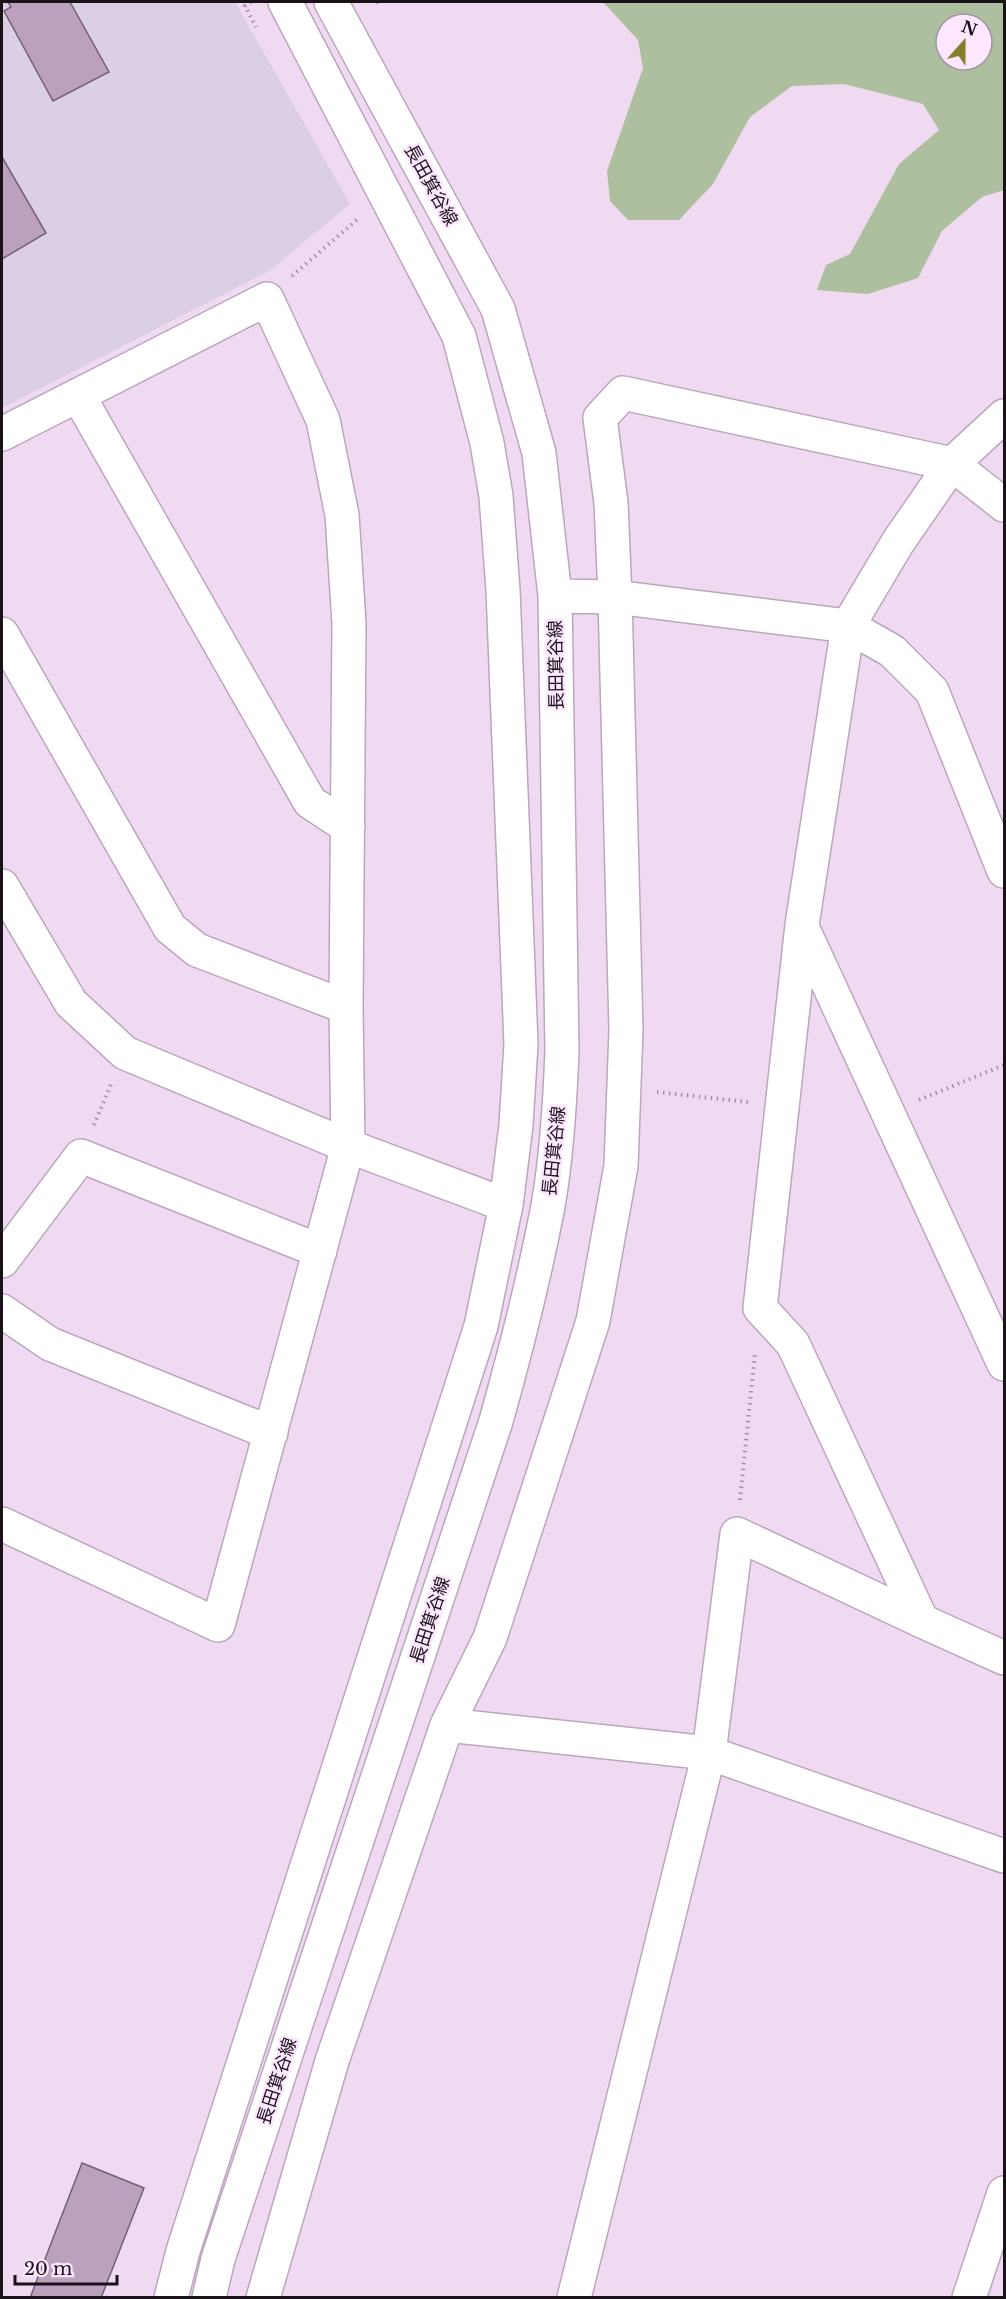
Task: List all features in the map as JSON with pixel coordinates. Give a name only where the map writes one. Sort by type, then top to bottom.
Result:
[{"type":"street","name":"長田箕谷線","points":[[171,2298],[186,2239],[481,1326],[506,1205],[516,1125],[521,1044],[503,590],[496,496],[487,443],[459,336],[285,2]]},
{"type":"street","name":"長田箕谷線","points":[[209,2298],[218,2259],[496,1421],[519,1339],[548,1205],[559,1111],[562,1051],[555,596],[539,453],[498,309],[331,2]]},
{"type":"street","points":[[2,434],[267,298],[322,420],[342,515],[349,623],[346,1007],[348,1146],[218,1625],[2,1524]]},
{"type":"street","points":[[263,2298],[332,2061],[447,1725],[490,1638],[593,1321],[621,1166],[626,1030],[615,597],[611,503],[600,418],[623,393],[952,464],[1005,505]]},
{"type":"street","points":[[78,395],[309,802],[348,827]]},
{"type":"street","points":[[922,1622],[793,1344],[760,1308],[801,925],[848,626],[898,542],[952,464],[1005,416]]},
{"type":"street","points":[[555,596],[615,597],[848,626],[892,651],[932,691],[1005,871]]},
{"type":"street","points":[[2,634],[170,928],[197,950],[346,1007]]},
{"type":"street","points":[[2,886],[71,1003],[124,1053],[348,1146],[506,1205]]},
{"type":"street","points":[[801,925],[1005,1364]]},
{"type":"street","points":[[2,1261],[81,1156],[320,1251]]},
{"type":"street","points":[[2,1311],[51,1344],[271,1433]]},
{"type":"street","points":[[574,2298],[709,1753],[737,1534],[922,1622],[1005,1658]]},
{"type":"street","points":[[447,1725],[709,1753],[1005,1856]]},
{"type":"street","points":[[969,2298],[1005,2193]]},
{"type":"path","points":[[267,298],[365,212]]},
{"type":"path","points":[[81,1156],[124,1053]]},
{"type":"path","points":[[888,1113],[1005,1065]]},
{"type":"path","points":[[624,1088],[783,1106]]},
{"type":"path","points":[[737,1534],[760,1308]]},
{"type":"shaded area","points":[[2,2],[235,2],[350,204],[269,271],[2,408]]},
{"type":"green space","points":[[603,2],[1004,2],[1004,190],[982,197],[942,231],[918,278],[868,294],[817,290],[826,265],[850,254],[899,164],[939,130],[923,104],[844,84],[792,86],[750,117],[713,184],[679,220],[628,220],[610,201],[607,171],[643,68],[638,40]]},
{"type":"building","points":[[8,2],[70,2],[109,72],[53,101],[4,11],[11,7]]},
{"type":"building","points":[[2,157],[46,233],[2,259]]},
{"type":"building","points":[[82,2163],[144,2188],[101,2298],[30,2298]]}]
